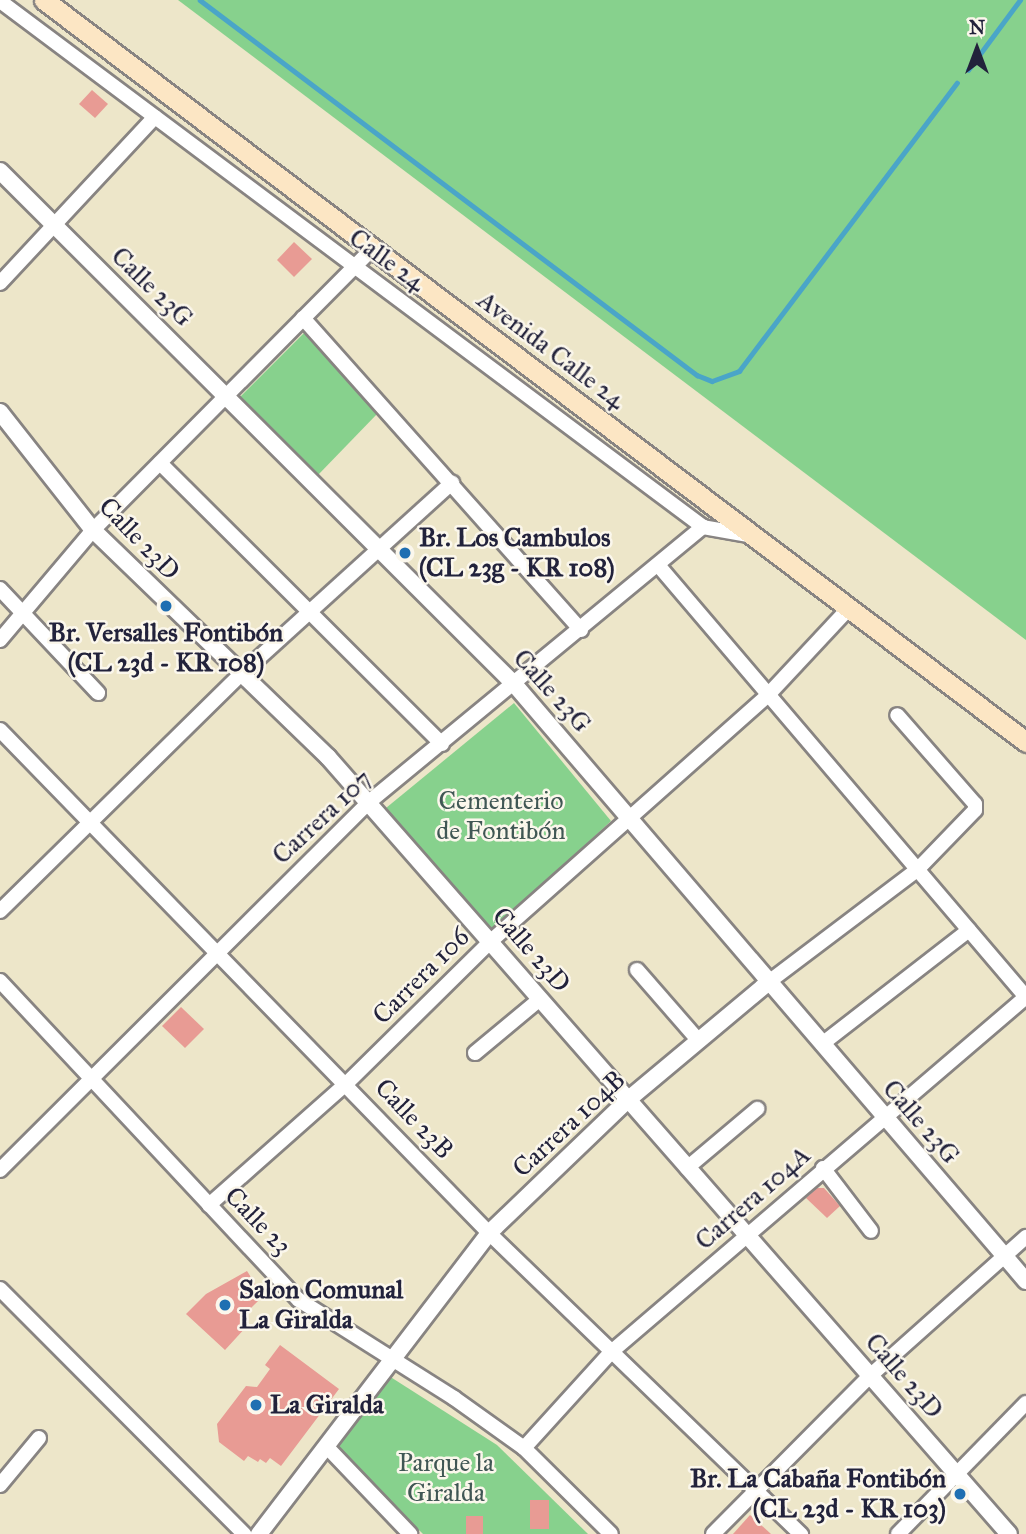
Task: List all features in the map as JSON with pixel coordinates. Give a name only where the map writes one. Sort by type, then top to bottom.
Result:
[{"type":"main road","name":"Avenida Calle 24","points":[[44,0],[1026,743]]},
{"type":"street","name":"Calle 24","points":[[0,1],[703,527],[741,538],[754,536]]},
{"type":"street","points":[[0,283],[57,227],[155,117]]},
{"type":"street","name":"Calle 23G","points":[[0,172],[226,394],[515,685],[1026,1281]]},
{"type":"street","points":[[0,640],[93,530],[373,248]]},
{"type":"street","points":[[303,318],[582,630]]},
{"type":"street","name":"Calle 23D","points":[[2,420],[93,530],[369,802],[1009,1534]]},
{"type":"street","points":[[641,451],[649,487]]},
{"type":"street","points":[[160,463],[311,609],[442,744]]},
{"type":"street","points":[[0,911],[241,674],[452,483]]},
{"type":"street","name":"Carrera 107","points":[[0,1170],[369,802],[582,630],[703,527]]},
{"type":"street","points":[[658,565],[766,696],[1026,997]]},
{"type":"street","points":[[0,589],[20,615],[99,694]]},
{"type":"street","name":"Carrera 106","points":[[209,1205],[346,1084],[491,941],[766,696],[849,608]]},
{"type":"street","name":"Carrera 104B","points":[[258,1534],[489,1233],[630,1098],[770,981],[918,869],[975,810],[975,804],[897,715]]},
{"type":"street","name":"Calle 23B","points":[[0,730],[489,1233],[610,1353],[801,1534]]},
{"type":"street","points":[[822,1044],[969,930]]},
{"type":"street","points":[[637,970],[699,1041]]},
{"type":"street","name":"Calle 23","points":[[0,982],[299,1300],[524,1448],[611,1534]]},
{"type":"street","name":"Carrera 104A","points":[[524,1448],[610,1353],[1026,997]]},
{"type":"street","points":[[475,1053],[540,999]]},
{"type":"street","points":[[687,1168],[757,1109]]},
{"type":"street","points":[[823,1168],[871,1231]]},
{"type":"street","points":[[713,1534],[757,1493],[871,1375],[1026,1237]]},
{"type":"street","points":[[0,1289],[244,1534]]},
{"type":"street","points":[[898,1534],[1026,1404]]},
{"type":"street","points":[[0,1485],[39,1438]]},
{"type":"street","points":[[326,1446],[410,1534]]},
{"type":"green space","points":[[178,0],[1026,0],[1026,640]]},
{"type":"green space","points":[[306,331],[378,413],[318,475],[240,397]]},
{"type":"green space","name":"Cementerio de Fontibón","points":[[514,703],[611,821],[493,931],[386,808]]},
{"type":"green space","name":"Parque la Giralda","points":[[389,1376],[497,1445],[588,1534],[423,1534],[334,1446]]},
{"type":"building","points":[[92,90],[108,104],[95,118],[79,104]]},
{"type":"building","points":[[294,242],[312,259],[294,277],[277,260]]},
{"type":"building","points":[[181,1007],[204,1029],[185,1048],[162,1026]]},
{"type":"building","points":[[817,1188],[824,1188],[840,1206],[827,1218],[806,1198]]},
{"type":"building","name":"Salon Comunal La Giralda","points":[[247,1271],[263,1296],[240,1319],[247,1326],[225,1350],[186,1314],[206,1294]]},
{"type":"building","name":"La Giralda","points":[[280,1345],[339,1389],[281,1466],[270,1458],[266,1463],[248,1456],[244,1461],[219,1442],[217,1424],[246,1386],[257,1387],[270,1369],[265,1365]]},
{"type":"building","points":[[530,1500],[549,1500],[549,1529],[530,1529]]},
{"type":"building","points":[[750,1515],[771,1534],[733,1534]]},
{"type":"building","points":[[466,1516],[483,1516],[483,1534],[466,1534]]},
{"type":"waterway","points":[[200,0],[697,375],[712,381],[739,371],[957,83]]},
{"type":"waterway","points":[[968,70],[1020,0]]},
{"type":"place","name":"Br. Los Cambulos (CL 23g - KR 108)","points":[[405,553]]},
{"type":"place","name":"Br. Versalles Fontibón (CL 23d - KR 108)","points":[[166,606]]},
{"type":"place","name":"Salon Comunal La Giralda","points":[[225,1305]]},
{"type":"place","name":"La Giralda","points":[[256,1405]]},
{"type":"place","name":"Br. La Cabaña Fontibón (CL 23d - KR 103)","points":[[960,1494]]}]
